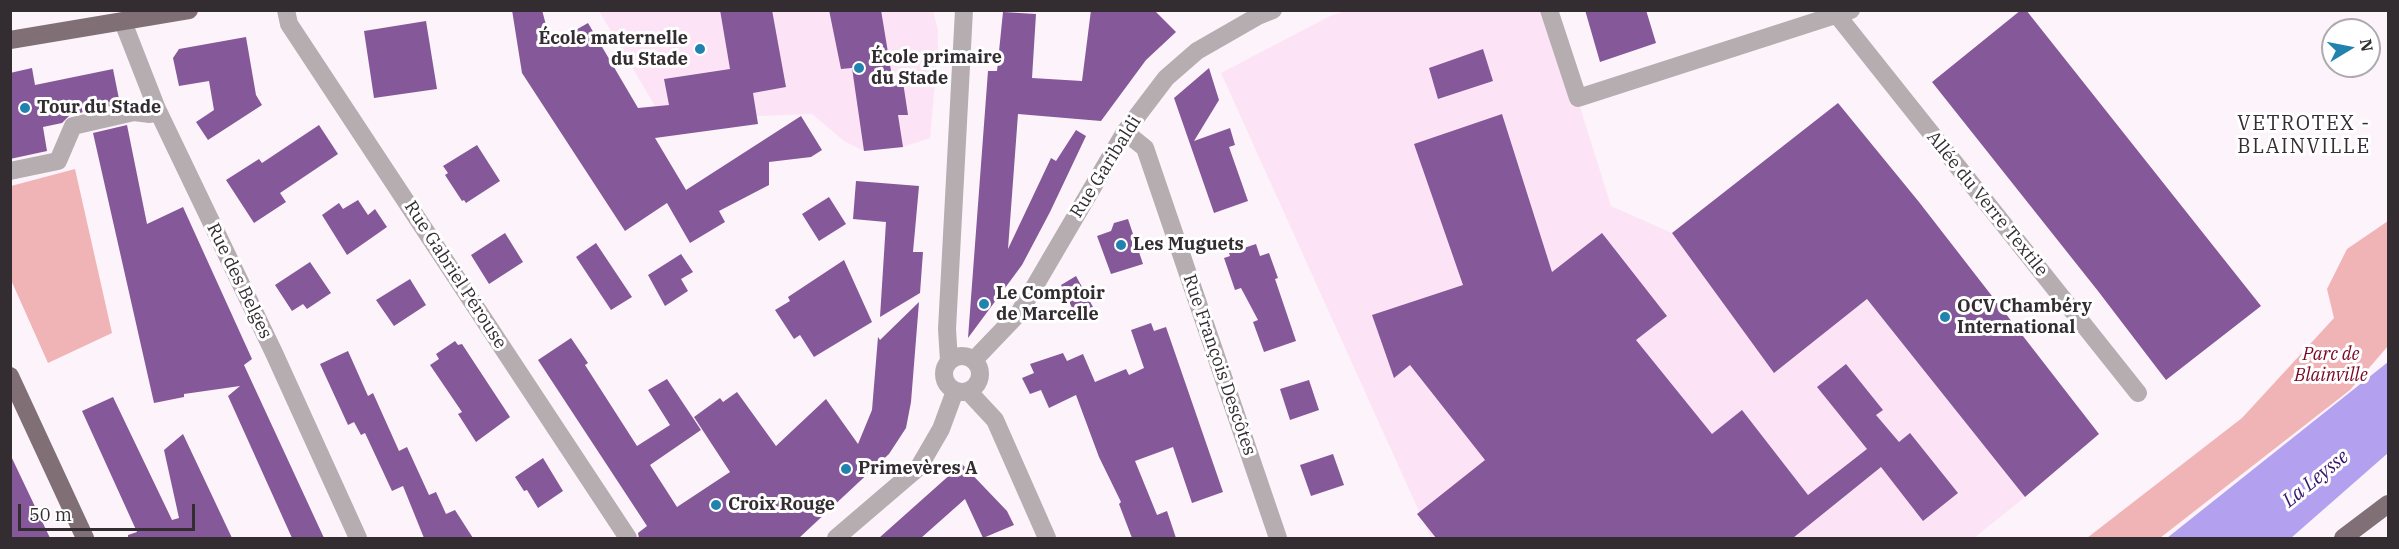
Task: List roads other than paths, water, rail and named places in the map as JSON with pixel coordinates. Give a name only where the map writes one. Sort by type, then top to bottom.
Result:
[{"type":"main road","points":[[10,40],[189,10]]},
{"type":"main road","points":[[10,33],[54,32]]},
{"type":"main road","points":[[10,376],[85,538]]},
{"type":"main road","points":[[2343,538],[2388,504]]},
{"type":"street","name":"Rue Gabriel Pérouse","points":[[286,10],[289,24],[628,538]]},
{"type":"street","points":[[949,361],[947,329],[964,10]]},
{"type":"street","name":"Rue Garibaldi","points":[[974,360],[1019,313],[1125,132],[1166,78],[1197,51],[1258,16],[1273,10]]},
{"type":"street","points":[[1549,10],[1578,98],[1840,12]]},
{"type":"street","name":"Allée du Verre Textile","points":[[1840,12],[2138,393]]},
{"type":"street","name":"Rue des Belges","points":[[123,22],[157,109],[274,353],[358,538]]},
{"type":"street","points":[[10,171],[58,161],[73,126],[134,112],[150,114]]},
{"type":"street","name":"Rue François Descôtes","points":[[1125,132],[1145,147],[1278,538]]},
{"type":"street","points":[[836,538],[919,467],[962,391],[978,383],[980,371],[974,360],[959,356],[949,361],[943,371],[946,384],[962,391],[995,420],[1047,538]]},
{"type":"water","name":"La Leysse","points":[[2388,362],[2388,453],[2291,538],[2167,538]]},
{"type":"place","name":"École maternelle du Stade","points":[[700,49]]},
{"type":"place","name":"École primaire du Stade","points":[[859,68]]},
{"type":"place","name":"Tour du Stade","points":[[25,108]]},
{"type":"place","name":"Les Muguets","points":[[1121,245]]},
{"type":"place","name":"Le Comptoir de Marcelle","points":[[984,304]]},
{"type":"place","name":"OCV Chambéry International","points":[[1945,317]]},
{"type":"place","name":"Primevères A","points":[[846,469]]},
{"type":"place","name":"Croix Rouge","points":[[716,505]]},
{"type":"district","name":"VETROTEX - BLAINVILLE","points":[[2304,136]]},
{"type":"park label","name":"Parc de Blainville","points":[[2331,365]]}]
